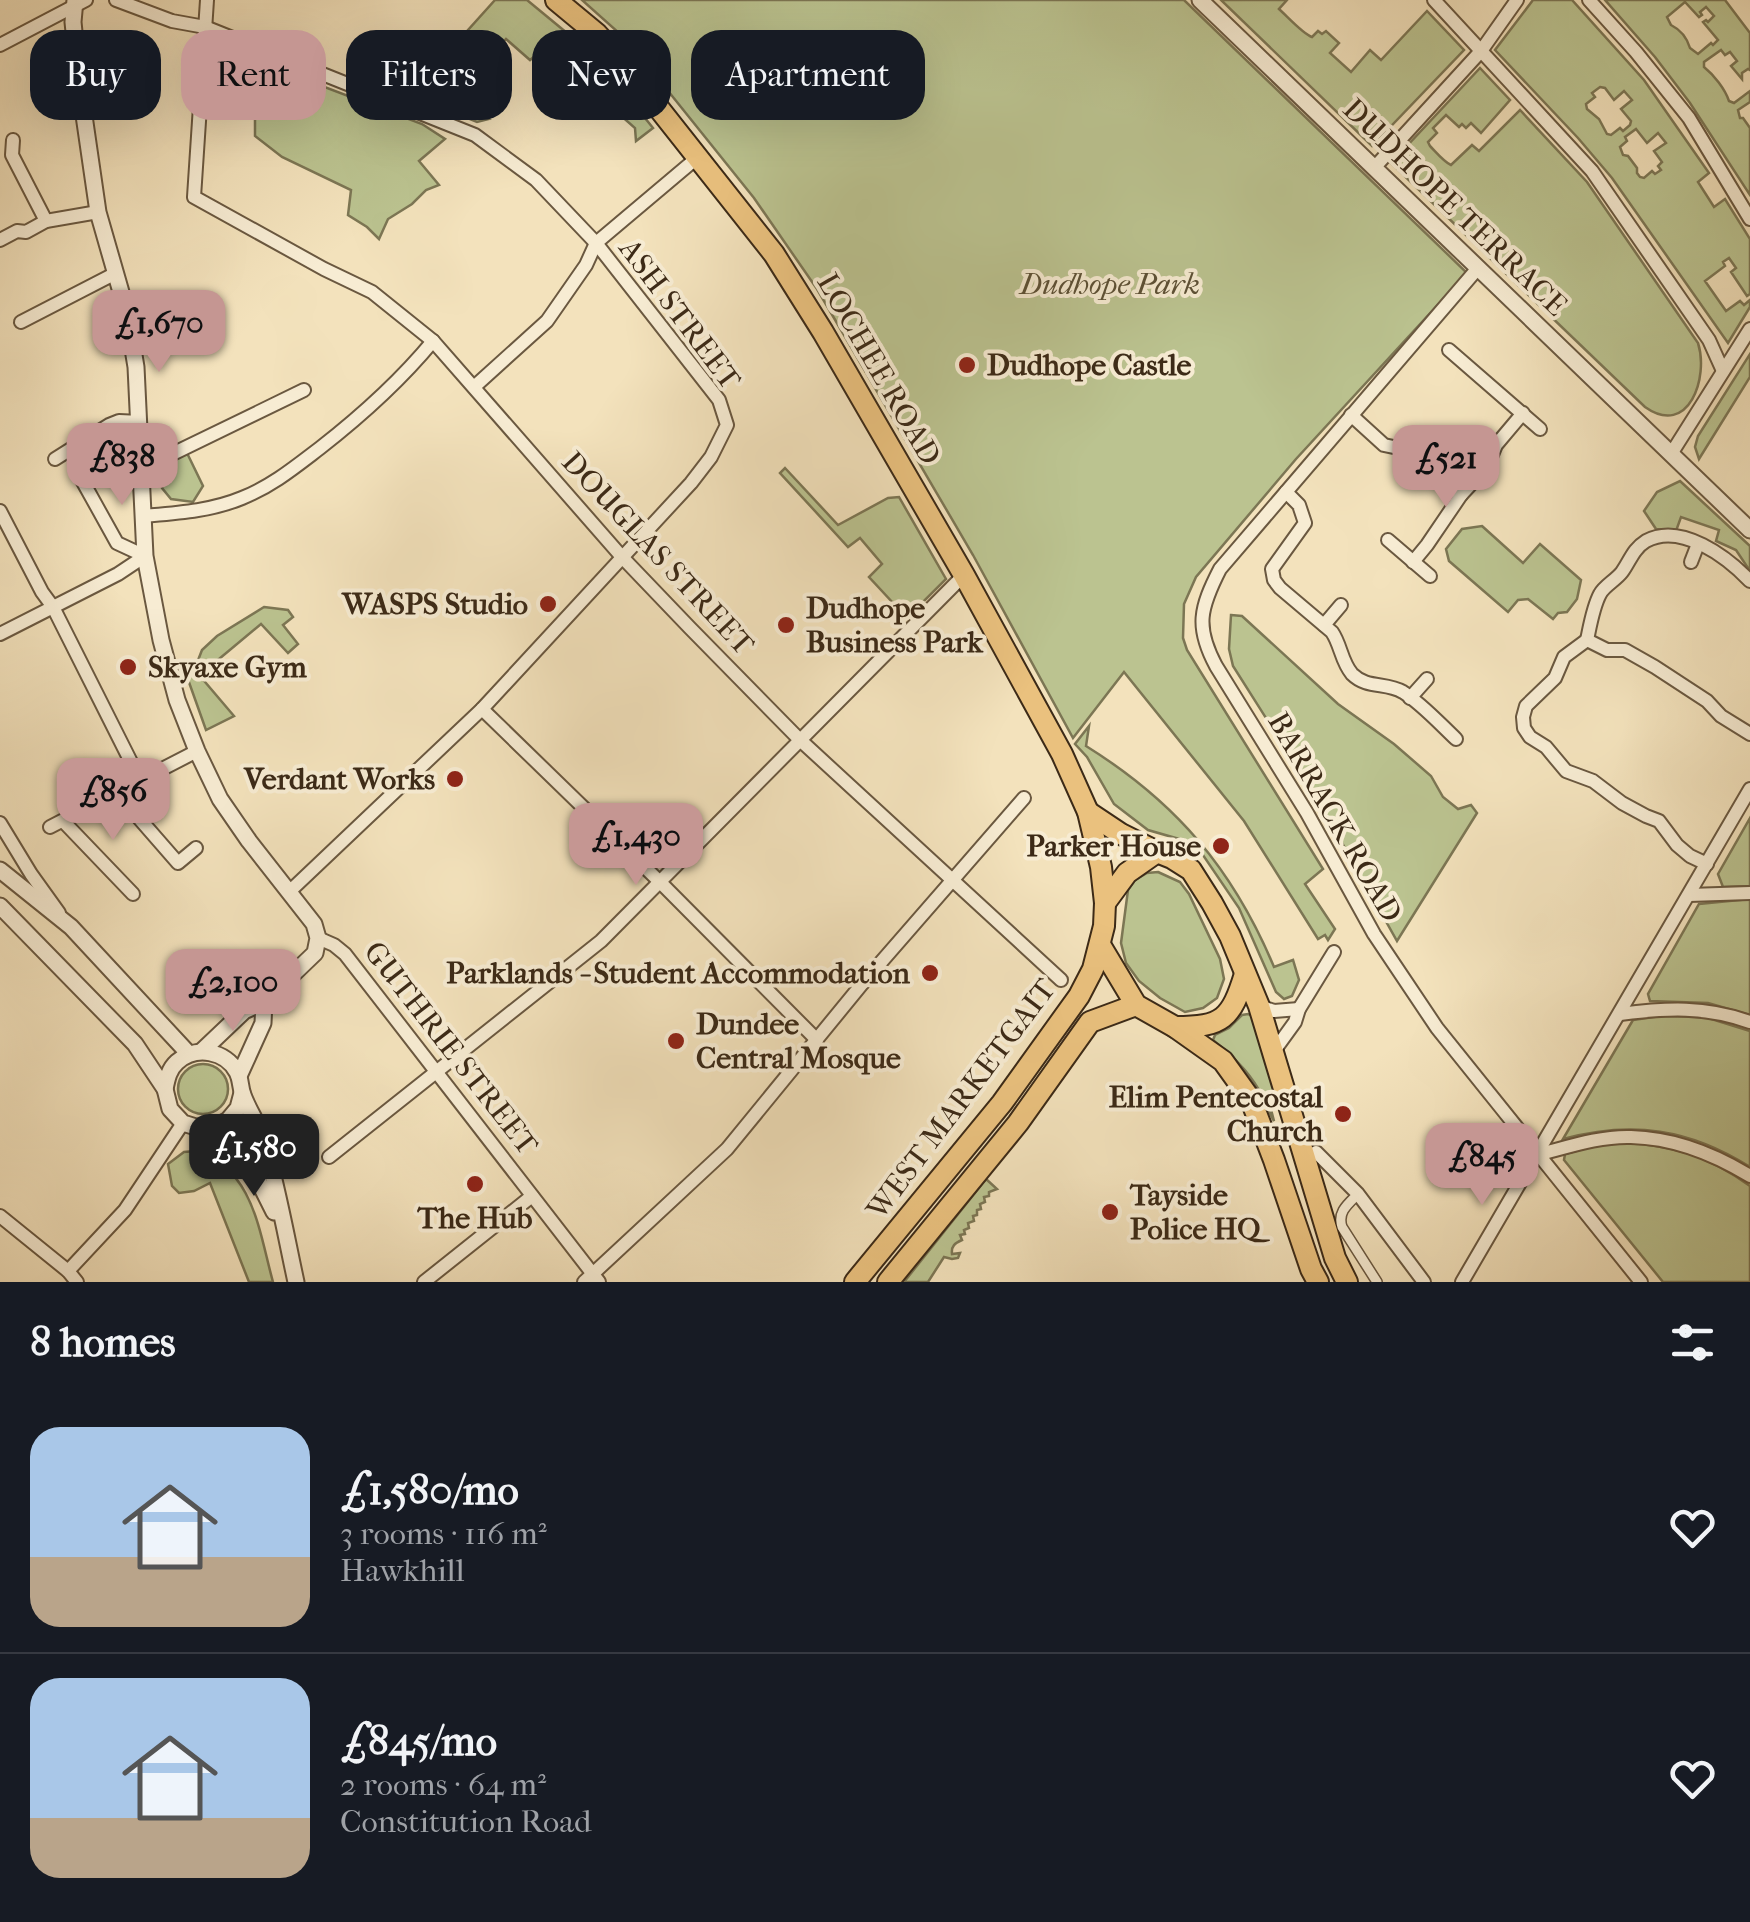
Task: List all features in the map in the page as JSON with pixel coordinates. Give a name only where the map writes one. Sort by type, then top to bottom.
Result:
[{"type":"main road","name":"LOCHEE ROAD","points":[[556,0],[619,58],[794,284],[964,575],[1067,765],[1088,812],[1105,903]]},
{"type":"main road","points":[[1088,812],[1191,870],[1212,902],[1259,1006],[1297,1138],[1346,1282]]},
{"type":"main road","points":[[1156,852],[1127,873],[1105,903],[1100,945],[1136,1006],[1176,1027],[1223,1061],[1251,1100],[1318,1282]]},
{"type":"main road","name":"WEST MARKETGAIT","points":[[856,1282],[1002,1103],[1079,996],[1100,945]]},
{"type":"main road","points":[[1176,1027],[1203,1027],[1224,1017],[1236,1002],[1244,974]]},
{"type":"main road","name":"WEST MARKETGAIT","points":[[888,1282],[1018,1123],[1090,1022],[1136,1006]]},
{"type":"street","points":[[116,0],[172,21],[205,28],[474,135],[536,180],[596,243]]},
{"type":"street","points":[[205,28],[207,0]]},
{"type":"street","name":"DUDHOPE TERRACE","points":[[1200,0],[1750,530]]},
{"type":"street","points":[[1434,0],[1592,170],[1709,340],[1723,371]]},
{"type":"street","points":[[1374,168],[1481,51],[1518,0]]},
{"type":"street","points":[[1589,0],[1688,118],[1750,218]]},
{"type":"street","points":[[0,45],[78,2]]},
{"type":"street","name":"GUTHRIE STREET","points":[[78,2],[73,22],[98,212],[128,314],[136,367],[145,556],[161,640],[196,751],[220,799],[314,924],[318,938],[345,954],[592,1280]]},
{"type":"street","name":"DOUGLAS STREET","points":[[205,28],[194,197],[372,292],[432,341],[622,558],[799,740],[1061,980]]},
{"type":"street","points":[[14,140],[12,155],[46,222]]},
{"type":"street","points":[[474,387],[548,321],[586,265],[596,243],[698,157]]},
{"type":"street","points":[[0,240],[46,222],[98,212]]},
{"type":"street","name":"ASH STREET","points":[[596,243],[718,400],[727,425],[712,457],[622,558]]},
{"type":"street","name":"BARRACK ROAD","points":[[1478,268],[1220,569],[1202,608],[1201,628],[1206,648],[1391,961],[1437,1028],[1641,1282]]},
{"type":"street","points":[[21,322],[116,273]]},
{"type":"street","points":[[1671,454],[1750,329]]},
{"type":"street","points":[[143,516],[200,511],[241,499],[279,480],[350,424],[410,368],[432,341]]},
{"type":"street","points":[[1449,350],[1540,429]]},
{"type":"street","points":[[142,461],[162,459],[304,390]]},
{"type":"street","points":[[1413,562],[1461,495],[1487,467],[1496,445],[1523,414]]},
{"type":"street","points":[[1350,415],[1384,445],[1411,453],[1461,495]]},
{"type":"street","points":[[56,459],[108,425],[140,422]]},
{"type":"street","points":[[82,480],[117,543],[145,556]]},
{"type":"street","points":[[1286,492],[1300,505],[1305,523],[1275,561],[1274,580],[1337,639],[1344,662],[1360,680],[1392,687],[1456,738]]},
{"type":"street","points":[[0,511],[133,766]]},
{"type":"street","points":[[1707,864],[1677,845],[1659,821],[1593,781],[1566,771],[1530,737],[1523,717],[1526,706],[1555,678],[1564,656],[1587,640],[1600,593],[1646,542],[1659,536],[1675,536],[1698,544],[1718,552],[1750,581]]},
{"type":"street","points":[[1388,540],[1430,576]]},
{"type":"street","points":[[1690,562],[1698,544]]},
{"type":"street","points":[[0,634],[118,574],[145,556]]},
{"type":"street","points":[[290,892],[482,709],[622,558]]},
{"type":"street","points":[[328,1157],[602,940],[964,575]]},
{"type":"street","points":[[1324,625],[1340,605]]},
{"type":"street","points":[[1587,640],[1607,650],[1625,650],[1655,667],[1750,734]]},
{"type":"street","points":[[1410,698],[1427,678]]},
{"type":"street","points":[[482,709],[817,1040]]},
{"type":"street","points":[[133,894],[56,824],[196,751]]},
{"type":"street","points":[[1462,1282],[1750,789]]},
{"type":"street","points":[[117,793],[178,863],[196,848]]},
{"type":"street","points":[[592,1280],[728,1149],[862,984],[1024,798]]},
{"type":"street","points":[[0,823],[47,898],[71,927],[195,1053],[218,1054],[231,1062],[265,1142],[296,1282]]},
{"type":"street","points":[[0,870],[71,927]]},
{"type":"street","points":[[1688,895],[1750,893]]},
{"type":"street","points":[[0,906],[135,1044],[165,1090],[170,1109],[183,1123],[215,1127],[238,1108],[242,1093]]},
{"type":"street","points":[[165,1090],[176,1062],[195,1053],[244,1011],[264,1002],[315,953],[318,938]]},
{"type":"street","points":[[1274,1052],[1334,952]]},
{"type":"street","points":[[239,1076],[262,1023],[264,1002]]},
{"type":"street","points":[[1259,1006],[1274,1012],[1299,1008]]},
{"type":"street","points":[[1620,1014],[1674,1008],[1726,1013],[1750,1022]]},
{"type":"street","points":[[0,1216],[72,1277],[125,1210],[183,1123]]},
{"type":"street","points":[[215,1127],[252,1168],[285,1234]]},
{"type":"street","points":[[1538,1155],[1586,1142],[1631,1137],[1681,1144],[1724,1160],[1750,1176]]},
{"type":"street","points":[[1316,1152],[1358,1194],[1424,1282]]},
{"type":"street","points":[[1358,1194],[1339,1220],[1377,1282]]},
{"type":"street","points":[[424,1282],[532,1196]]},
{"type":"green space","points":[[495,0],[527,0],[563,30],[532,30],[530,60],[512,44],[512,30],[468,30]]},
{"type":"green space","name":"Dudhope Park","points":[[582,0],[1184,0],[1467,273],[1296,459],[1196,577],[1184,604],[1183,638],[1187,650],[1323,869],[1305,884],[1335,929],[1328,940],[1325,935],[1318,939],[1244,821],[1124,672],[1073,738],[973,555],[817,289],[754,198],[691,120],[925,120],[925,30],[691,30],[691,120],[671,95],[671,30],[616,30]]},
{"type":"green space","points":[[1221,0],[1287,0],[1279,9],[1312,37],[1318,31],[1326,31],[1339,43],[1330,53],[1351,72],[1370,50],[1381,60],[1427,11],[1464,50],[1372,146]]},
{"type":"green space","points":[[1533,0],[1572,0],[1644,80],[1709,173],[1698,182],[1714,207],[1725,199],[1750,239],[1750,294],[1747,296],[1731,272],[1736,268],[1729,258],[1723,262],[1725,266],[1705,281],[1726,311],[1740,301],[1744,305],[1750,300],[1750,307],[1728,343],[1612,178],[1495,50]],"holes":[[[1600,87],[1614,100],[1624,91],[1632,100],[1621,109],[1631,121],[1623,131],[1620,128],[1607,134],[1599,119],[1587,109],[1586,104],[1595,97],[1592,93]],[[1636,129],[1647,143],[1658,133],[1666,143],[1654,151],[1662,162],[1658,166],[1661,170],[1644,178],[1620,147]]]},
{"type":"green space","points":[[1605,0],[1725,0],[1750,33],[1750,70],[1742,73],[1742,79],[1731,66],[1737,61],[1730,52],[1725,55],[1721,50],[1704,62],[1704,67],[1719,82],[1729,101],[1734,103],[1750,91],[1750,102],[1738,110],[1750,128],[1750,195],[1690,103]],"holes":[[[1685,2],[1699,17],[1706,7],[1714,16],[1703,22],[1718,40],[1698,54],[1667,17]]]},
{"type":"green space","points":[[1480,68],[1510,100],[1481,133],[1471,123],[1466,128],[1462,124],[1459,127],[1446,115],[1433,128],[1437,133],[1428,142],[1430,146],[1451,165],[1472,145],[1479,151],[1520,110],[1587,182],[1698,343],[1701,372],[1698,386],[1684,409],[1673,415],[1660,415],[1645,407],[1391,163]]},
{"type":"green space","points":[[326,87],[346,95],[346,120],[411,120],[445,139],[419,161],[439,185],[426,190],[388,219],[379,239],[348,215],[351,190],[282,157],[255,136],[255,120],[326,120]]},
{"type":"green space","points":[[626,120],[647,120],[653,128],[636,141],[635,128]]},
{"type":"green space","points":[[1750,354],[1750,377],[1699,459],[1695,447],[1698,436]]},
{"type":"green space","points":[[187,453],[203,486],[193,502],[171,499],[162,488],[162,465]]},
{"type":"green space","points":[[785,468],[838,525],[888,498],[899,497],[946,579],[907,618],[869,577],[882,564],[860,538],[848,547],[780,473]]},
{"type":"green space","points":[[1680,481],[1750,546],[1750,571],[1736,550],[1716,541],[1719,530],[1681,517],[1676,531],[1656,529],[1644,511],[1657,492]]},
{"type":"green space","points":[[1482,526],[1523,563],[1540,544],[1581,580],[1577,599],[1567,612],[1558,613],[1553,619],[1528,599],[1518,600],[1508,612],[1449,561],[1446,549],[1462,529]]},
{"type":"green space","points":[[264,607],[288,610],[293,617],[283,625],[298,644],[288,653],[261,624],[213,664],[210,661],[200,670],[200,676],[234,716],[206,730],[185,671],[195,668],[202,650],[217,636]]},
{"type":"green space","points":[[1231,615],[1242,616],[1338,704],[1394,744],[1431,776],[1443,797],[1458,809],[1471,805],[1477,813],[1397,941],[1318,800],[1233,666],[1229,649]]},
{"type":"green space","points":[[1089,726],[1086,746],[1148,790],[1220,869],[1240,899],[1274,967],[1293,960],[1299,980],[1292,996],[1284,999],[1276,992],[1239,908],[1203,855],[1186,841],[1148,830],[1114,804],[1075,744]]},
{"type":"green space","points":[[1750,818],[1750,886],[1723,887],[1718,874]]},
{"type":"green space","points":[[1158,872],[1180,882],[1189,894],[1220,959],[1224,979],[1217,998],[1203,1008],[1185,1012],[1160,998],[1139,981],[1126,963],[1121,943],[1128,890],[1135,880]]},
{"type":"green space","points":[[1750,899],[1750,1015],[1708,1003],[1650,1001],[1648,994],[1699,904]]},
{"type":"green space","points":[[1248,1014],[1252,1016],[1276,1095],[1268,1098],[1274,1121],[1249,1075],[1213,1040]]},
{"type":"green space","points":[[1705,1017],[1750,1031],[1750,1167],[1705,1144],[1660,1132],[1613,1130],[1563,1139],[1633,1020]]},
{"type":"green space","points":[[203,1064],[220,1072],[228,1089],[220,1106],[203,1114],[186,1106],[178,1089],[186,1072]]},
{"type":"green space","points":[[1620,1143],[1689,1154],[1750,1186],[1750,1282],[1663,1282],[1564,1160],[1565,1154]]},
{"type":"green space","points":[[196,1151],[231,1172],[242,1187],[258,1223],[273,1282],[249,1282],[210,1183],[179,1193],[172,1186],[168,1164],[184,1152]]},
{"type":"green space","points":[[986,1179],[997,1189],[984,1197],[974,1221],[968,1223],[965,1234],[960,1235],[962,1240],[953,1247],[952,1254],[960,1253],[958,1258],[944,1257],[928,1282],[904,1282]]},
{"type":"place","name":"Dudhope Castle","points":[[967,365]]},
{"type":"place","name":"WASPS Studio","points":[[548,604]]},
{"type":"place","name":"Dudhope Business Park","points":[[786,625]]},
{"type":"place","name":"Skyaxe Gym","points":[[128,667]]},
{"type":"place","name":"Verdant Works","points":[[455,779]]},
{"type":"place","name":"Parker House","points":[[1221,846]]},
{"type":"place","name":"Parklands - Student Accommodation","points":[[930,973]]},
{"type":"place","name":"Dundee Central Mosque","points":[[676,1041]]},
{"type":"place","name":"Elim Pentecostal Church","points":[[1343,1114]]},
{"type":"place","name":"The Hub","points":[[475,1184]]},
{"type":"place","name":"Tayside Police HQ","points":[[1110,1212]]}]
